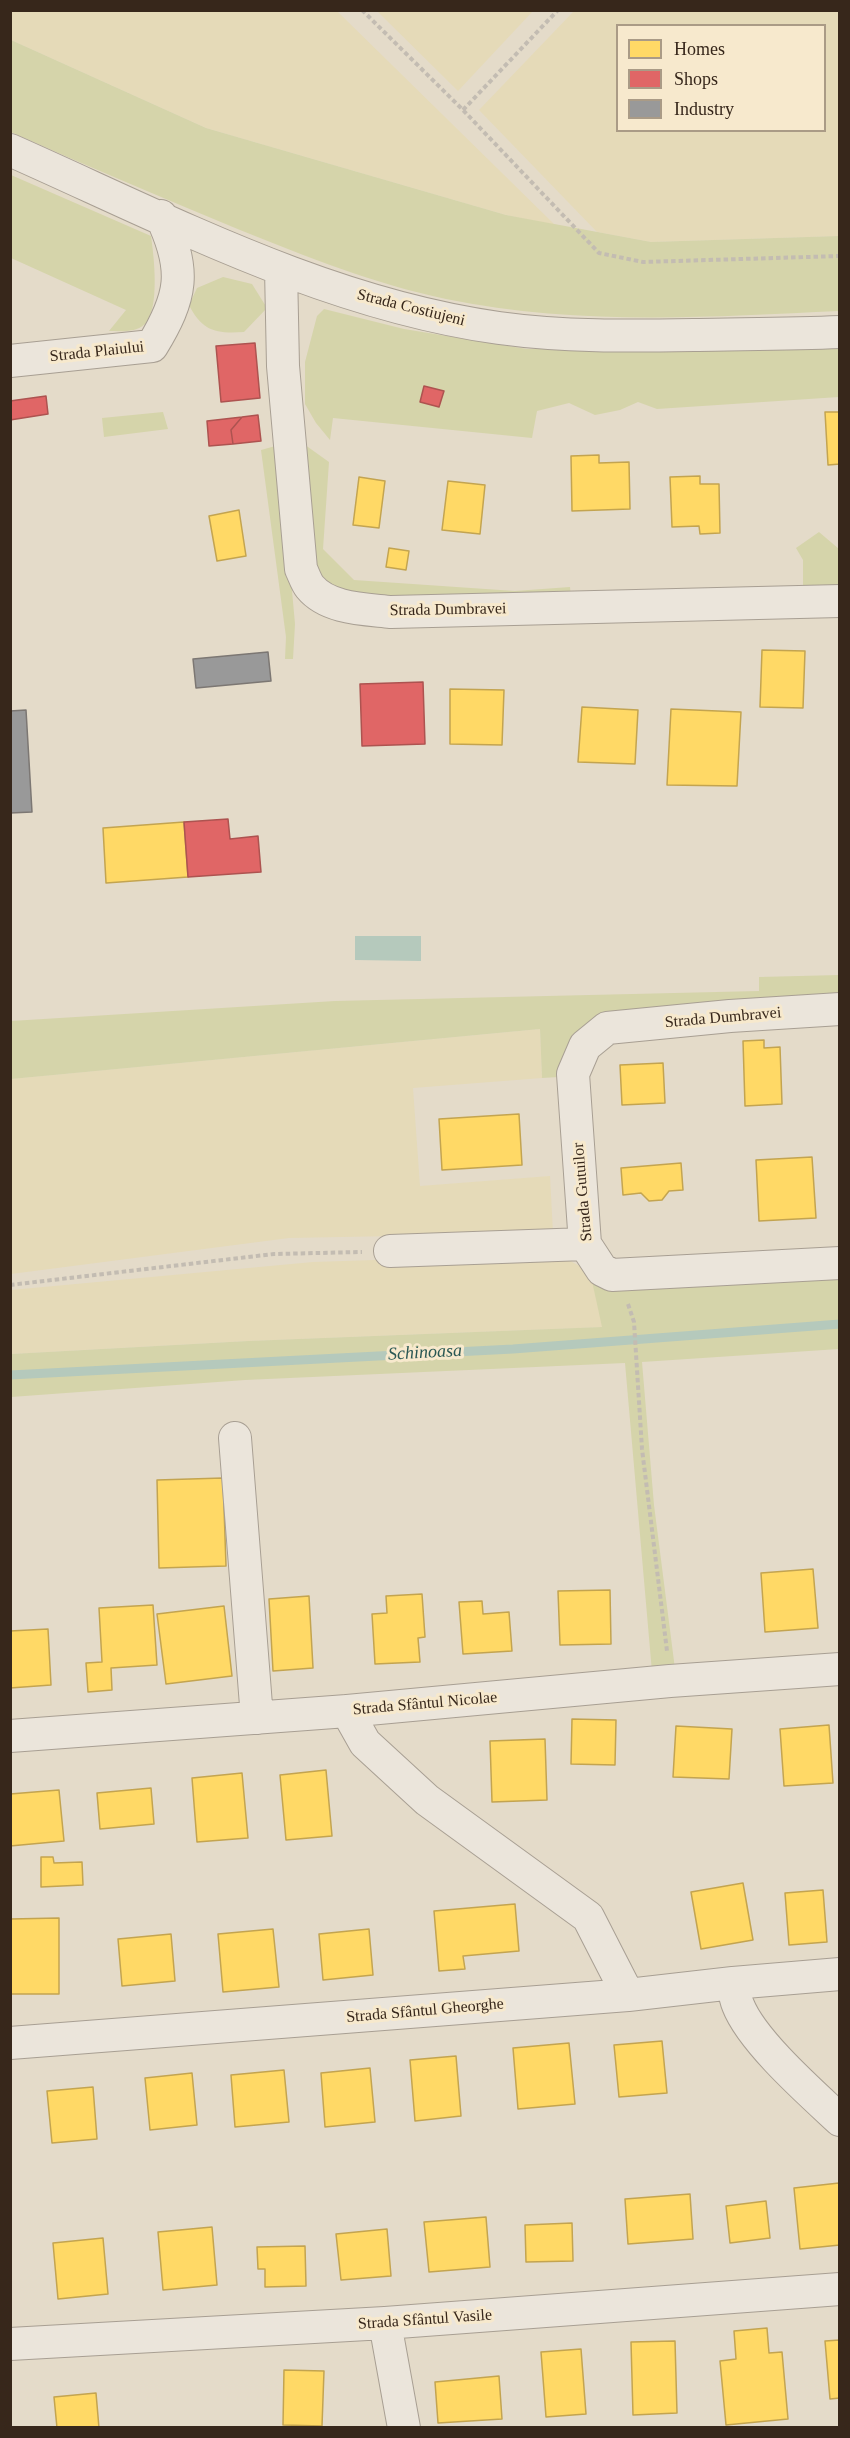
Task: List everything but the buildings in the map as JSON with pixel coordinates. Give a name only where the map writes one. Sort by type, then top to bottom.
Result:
[{"type":"street","name":"Strada Costiujeni","points":[[10,150],[280,269],[411,310],[498,328],[561,334],[623,336],[840,332]]},
{"type":"street","name":"Strada Plaiului","points":[[10,361],[152,346],[175,304],[179,282],[171,238],[161,216]]},
{"type":"street","name":"Strada Dumbravei","points":[[280,269],[283,366],[301,569],[310,587],[327,600],[345,606],[391,612],[840,601]]},
{"type":"street","name":"Strada Dumbravei","points":[[608,1028],[730,1016],[840,1009]]},
{"type":"street","name":"Strada Gutuilor","points":[[608,1028],[585,1046],[573,1074],[585,1244],[602,1270],[612,1275],[840,1263]]},
{"type":"street","points":[[390,1251],[585,1244]]},
{"type":"street","points":[[235,1438],[257,1718]]},
{"type":"street","name":"Strada Sfântul Nicolae","points":[[10,1736],[347,1711],[670,1681],[840,1669]]},
{"type":"street","points":[[347,1711],[364,1743],[427,1800],[588,1917],[628,1995]]},
{"type":"street","name":"Strada Sfântul Gheorghe","points":[[10,2043],[628,1995],[840,1974]]},
{"type":"street","points":[[733,1983],[737,2004],[751,2029],[806,2089],[840,2120]]},
{"type":"street","name":"Strada Sfântul Vasile","points":[[10,2344],[385,2323],[840,2289]]},
{"type":"street","points":[[385,2323],[404,2427]]},
{"type":"path","points":[[362,10],[463,110],[599,253],[643,262],[840,256]]},
{"type":"path","points":[[463,110],[558,10]]},
{"type":"path","points":[[10,1285],[274,1254],[390,1251]]},
{"type":"path","points":[[634,1322],[642,1449],[670,1681]]},
{"type":"shaded area","points":[[11,11],[337,11],[555,225],[506,215],[206,128],[11,40]]},
{"type":"shaded area","points":[[377,11],[533,11],[458,91]]},
{"type":"shaded area","points":[[574,11],[839,11],[839,236],[651,242],[597,232],[479,110]]},
{"type":"shaded area","points":[[355,936],[421,936],[421,961],[355,960]]},
{"type":"shaded area","points":[[540,1029],[542,1078],[413,1088],[420,1186],[550,1176],[553,1233],[289,1238],[11,1274],[10,1079]]},
{"type":"shaded area","points":[[558,1254],[590,1272],[604,1327],[248,1341],[11,1354],[11,1290],[313,1262]]},
{"type":"green space","points":[[11,40],[206,128],[506,215],[651,242],[839,236],[839,311],[692,317],[544,313],[495,308],[446,299],[367,278],[240,230],[11,132]]},
{"type":"green space","points":[[11,175],[151,236],[154,295],[150,316],[145,324],[133,330],[109,331],[126,310],[11,258]]},
{"type":"green space","points":[[223,277],[252,284],[267,308],[244,332],[211,329],[199,320],[189,305],[197,288]]},
{"type":"green space","points":[[324,309],[404,329],[527,349],[839,345],[839,397],[657,409],[638,402],[620,410],[595,415],[569,403],[537,411],[532,438],[333,418],[330,440],[316,423],[305,404],[305,362],[317,316]]},
{"type":"green space","points":[[163,412],[168,429],[104,437],[102,418]]},
{"type":"green space","points":[[301,442],[329,462],[323,549],[354,580],[515,591],[570,587],[571,598],[353,599],[320,577],[309,551]]},
{"type":"green space","points":[[279,445],[295,624],[293,659],[285,659],[286,637],[261,450]]},
{"type":"green space","points":[[819,532],[839,549],[839,587],[803,587],[803,560],[796,548]]},
{"type":"green space","points":[[839,975],[839,1002],[654,1015],[559,1077],[542,1078],[540,1029],[11,1079],[11,1021],[335,1001],[759,991],[759,977]]},
{"type":"green space","points":[[590,1272],[839,1273],[839,1349],[642,1362],[654,1505],[675,1669],[652,1672],[625,1363],[245,1380],[11,1397],[11,1354],[248,1341],[602,1327]]},
{"type":"waterway","name":"Schinoasa","points":[[10,1375],[513,1349],[840,1324]]}]
